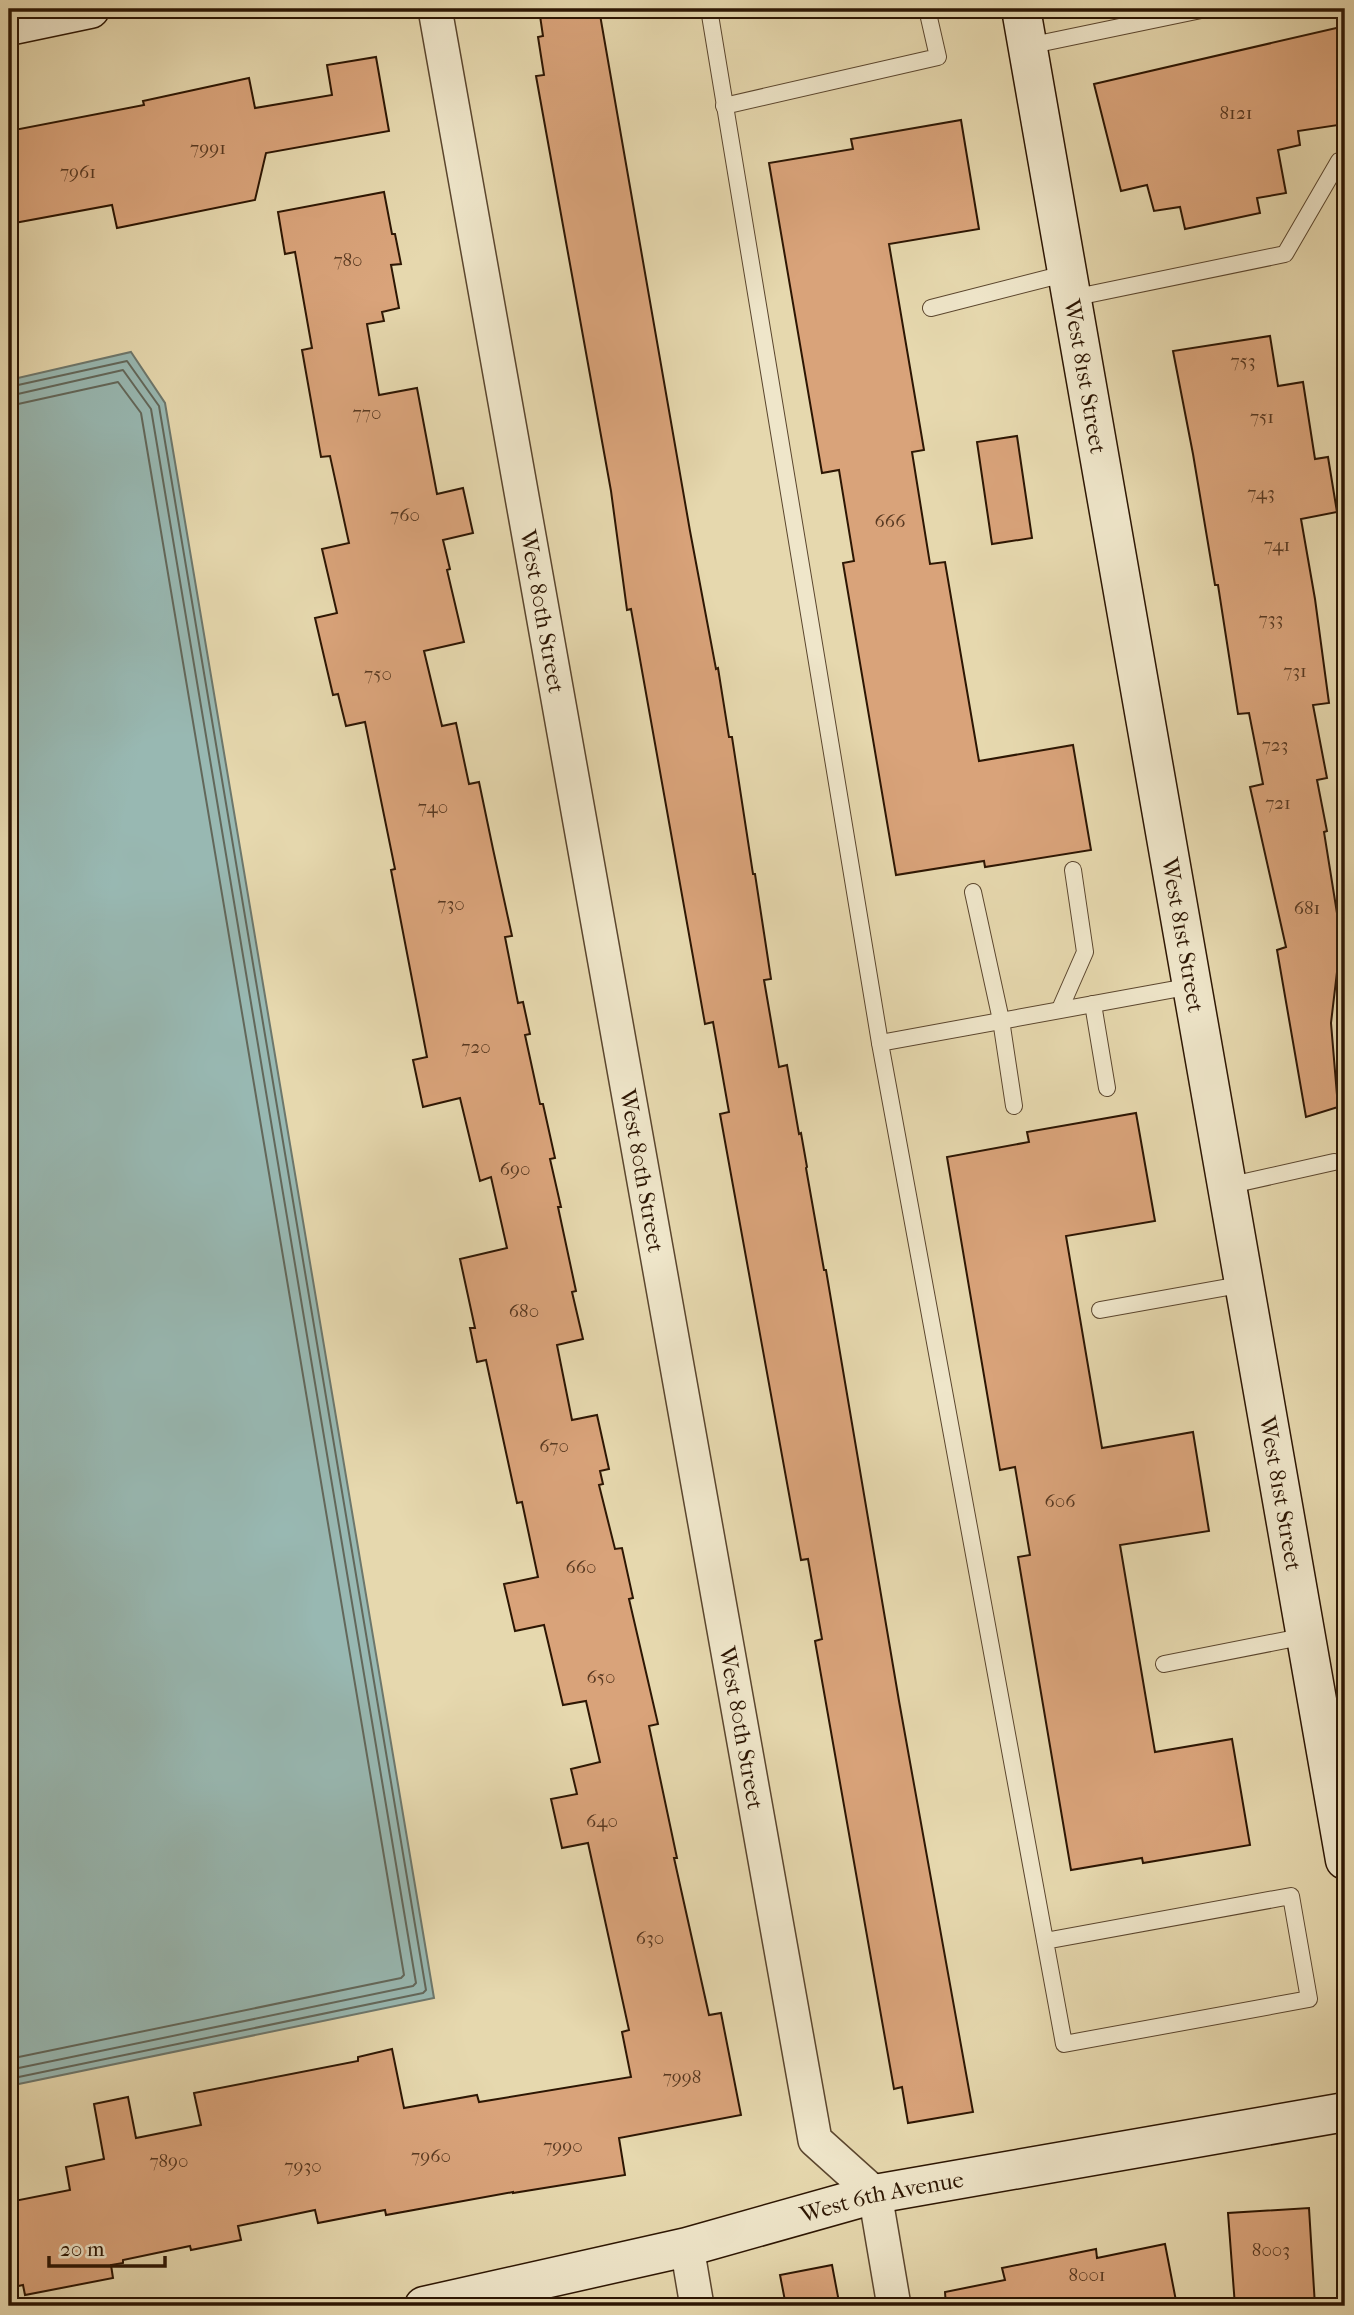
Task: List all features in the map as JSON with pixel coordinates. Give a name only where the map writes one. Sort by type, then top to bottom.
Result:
[{"type":"street","points":[[9,26],[90,9]]},
{"type":"street","name":"West 80th Street","points":[[435,9],[815,2140],[876,2194]]},
{"type":"street","name":"West 81st Street","points":[[1021,9],[1345,1860]]},
{"type":"street","name":"West 6th Avenue","points":[[424,2306],[687,2247],[876,2194],[1345,2112]]},
{"type":"street","points":[[876,2194],[894,2306]]},
{"type":"street","points":[[687,2247],[697,2306]]},
{"type":"lane","points":[[709,9],[880,1043],[1063,2044],[1309,1999],[1291,1896],[1045,1941]]},
{"type":"lane","points":[[724,106],[938,57],[927,9]]},
{"type":"lane","points":[[1028,46],[1206,9]]},
{"type":"lane","points":[[931,307],[1285,254],[1339,161]]},
{"type":"lane","points":[[1060,1009],[1085,953],[1073,870]]},
{"type":"lane","points":[[973,892],[1001,1020],[1014,1106]]},
{"type":"lane","points":[[880,1043],[1192,986]]},
{"type":"lane","points":[[1093,1004],[1107,1088]]},
{"type":"lane","points":[[1227,1186],[1334,1162]]},
{"type":"lane","points":[[1100,1310],[1245,1284]]},
{"type":"lane","points":[[1164,1664],[1306,1636]]},
{"type":"water","points":[[131,352],[165,403],[434,1998],[9,2086],[9,380]]},
{"type":"building","points":[[539,9],[599,9],[690,531],[729,737],[732,737],[771,979],[764,980],[779,1067],[787,1065],[799,1134],[801,1133],[973,2112],[908,2123],[902,2087],[894,2089],[815,1641],[822,1639],[808,1559],[801,1560],[720,1114],[729,1112],[713,1022],[705,1024],[631,609],[627,610],[611,491],[536,76],[544,75],[538,37],[543,36]]},
{"type":"building","points":[[1345,26],[1345,124],[1298,131],[1300,145],[1278,150],[1286,193],[1257,198],[1260,213],[1185,229],[1180,207],[1154,211],[1147,185],[1121,191],[1094,84]]},
{"type":"building","points":[[376,57],[389,131],[266,153],[255,200],[117,228],[112,205],[9,224],[9,131],[144,105],[143,101],[249,78],[255,108],[332,95],[327,65]]},
{"type":"building","points":[[961,120],[979,229],[889,244],[924,450],[912,452],[930,564],[945,562],[979,761],[1073,745],[1091,850],[985,867],[984,861],[896,875],[843,563],[854,561],[839,470],[822,473],[769,163],[853,149],[851,139]]},
{"type":"building","points":[[384,192],[401,264],[391,265],[399,308],[382,312],[384,321],[367,324],[379,395],[417,388],[437,494],[463,488],[473,533],[443,540],[450,569],[447,570],[464,642],[424,651],[442,726],[456,723],[469,784],[479,782],[512,936],[505,937],[518,1003],[523,1002],[530,1034],[525,1035],[555,1158],[550,1159],[576,1291],[572,1292],[583,1339],[557,1345],[572,1420],[597,1415],[609,1469],[600,1471],[603,1484],[599,1485],[615,1549],[622,1548],[633,1598],[629,1599],[658,1724],[649,1726],[677,1858],[674,1858],[709,2015],[721,2013],[741,2115],[619,2138],[625,2175],[386,2215],[385,2210],[318,2223],[315,2210],[238,2226],[241,2240],[191,2250],[190,2246],[123,2260],[123,2263],[111,2265],[113,2278],[25,2295],[23,2285],[9,2288],[9,2202],[70,2190],[66,2167],[104,2159],[94,2104],[128,2097],[136,2138],[201,2125],[194,2093],[358,2061],[358,2057],[392,2049],[404,2108],[477,2095],[479,2102],[631,2077],[622,2032],[629,2030],[588,1843],[562,1848],[551,1799],[577,1794],[571,1769],[600,1762],[586,1701],[563,1705],[544,1625],[515,1631],[504,1584],[538,1577],[522,1502],[517,1503],[486,1360],[477,1362],[470,1328],[475,1328],[460,1259],[507,1248],[491,1177],[480,1181],[460,1098],[423,1107],[413,1060],[427,1057],[391,870],[395,869],[365,722],[346,726],[338,694],[333,695],[315,618],[337,613],[322,549],[349,543],[330,456],[321,457],[302,350],[312,348],[295,252],[285,254],[278,212]]},
{"type":"building","points":[[1270,336],[1278,386],[1303,382],[1315,459],[1328,457],[1337,512],[1301,519],[1329,703],[1313,705],[1327,778],[1317,780],[1327,831],[1324,832],[1341,938],[1331,1023],[1338,1107],[1306,1117],[1277,950],[1286,947],[1250,787],[1263,784],[1249,713],[1238,714],[1218,585],[1215,585],[1173,351]]},
{"type":"building","points":[[1017,436],[1032,538],[992,544],[977,442]]},
{"type":"building","points":[[1136,1113],[1155,1221],[1066,1236],[1102,1448],[1193,1432],[1209,1531],[1120,1545],[1155,1752],[1232,1739],[1250,1845],[1143,1863],[1142,1858],[1071,1870],[1018,1557],[1030,1555],[1015,1467],[1000,1470],[947,1157],[1029,1142],[1027,1132]]},
{"type":"building","points":[[1309,2208],[1315,2306],[1235,2306],[1228,2213]]},
{"type":"building","points":[[1165,2244],[1177,2306],[946,2306],[945,2292],[1005,2280],[1002,2268],[1096,2249],[1097,2258]]},
{"type":"building","points":[[832,2265],[839,2302],[834,2303],[835,2306],[786,2306],[780,2275]]}]
